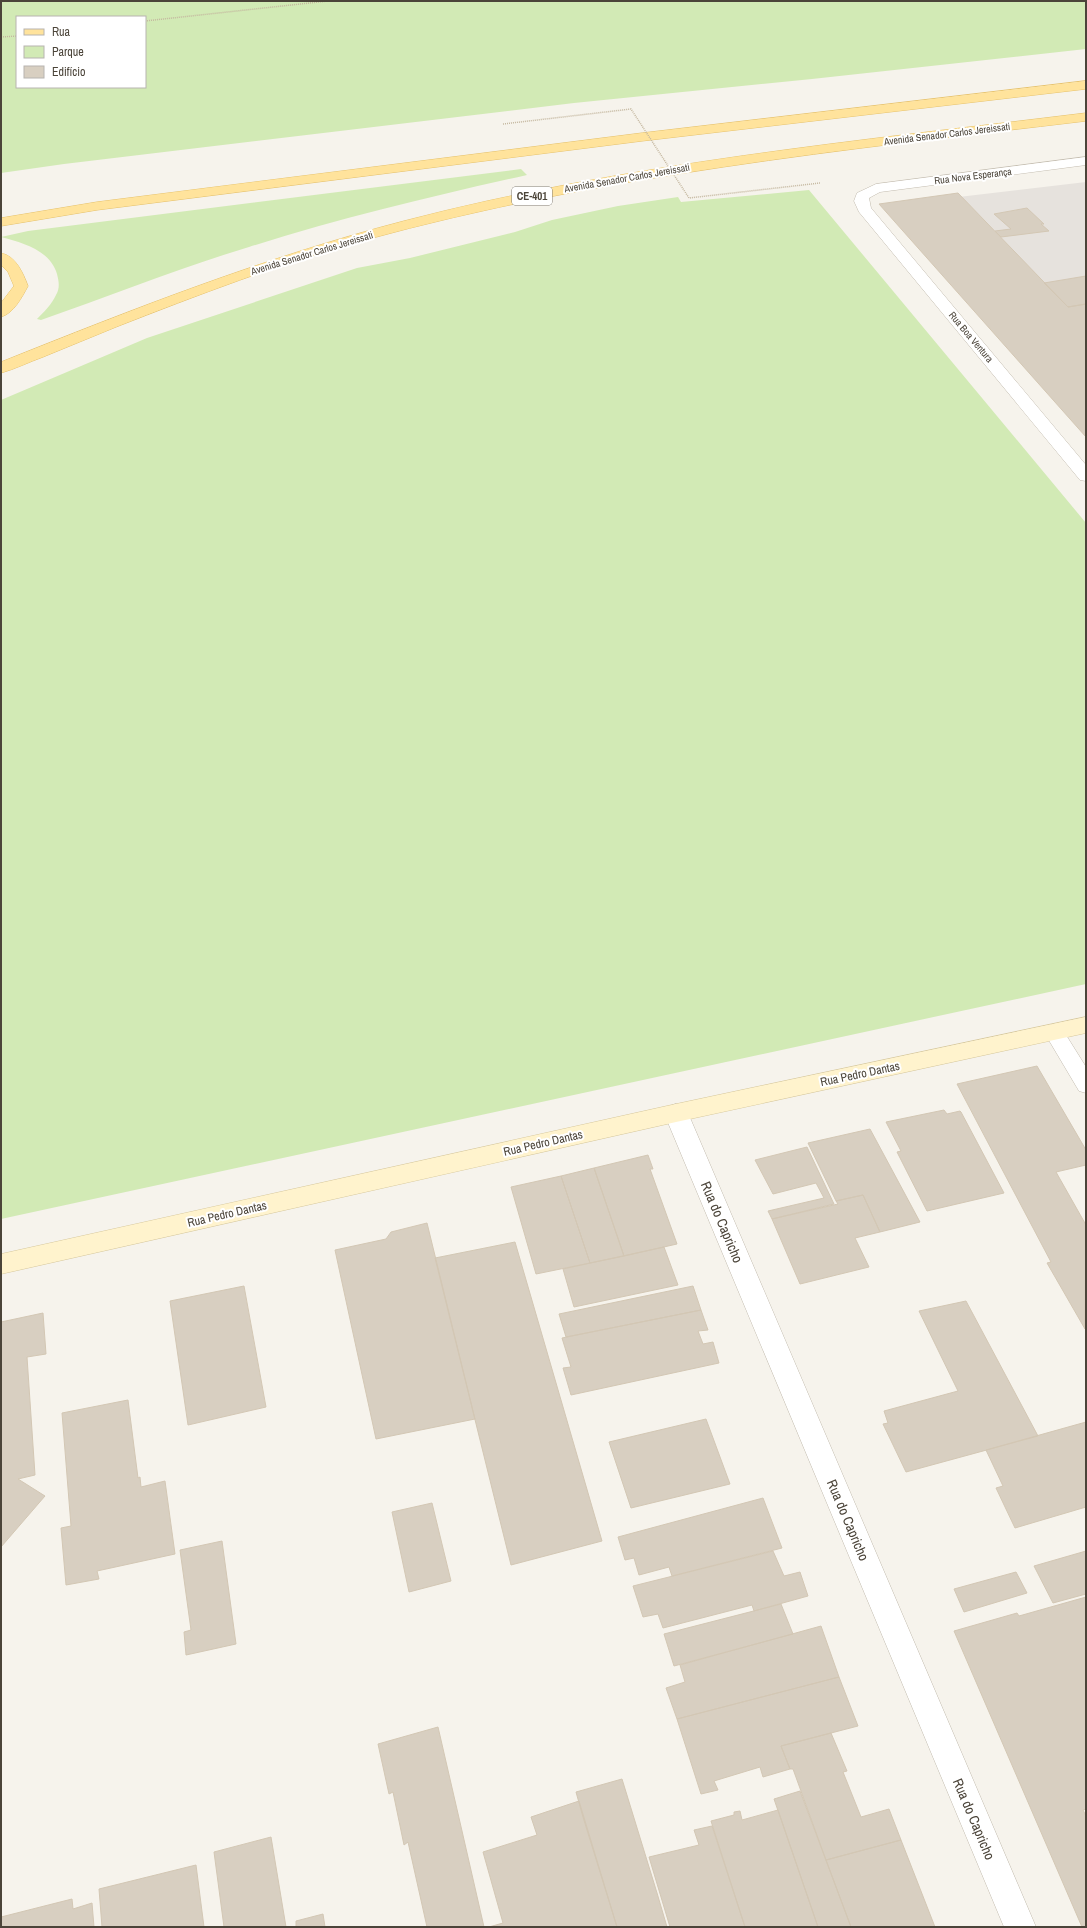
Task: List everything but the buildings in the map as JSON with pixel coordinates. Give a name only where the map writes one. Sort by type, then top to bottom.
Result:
[{"type":"main road","points":[[1,222],[97,206],[642,136],[1086,85]]},
{"type":"main road","name":"Avenida Senador Carlos Jereissati","points":[[1,368],[159,304],[320,249],[408,224],[576,186],[694,166],[1086,117]]},
{"type":"main road","points":[[1,258],[15,270],[21,286],[11,302],[1,312]]},
{"type":"main road","name":"Rua Pedro Dantas","points":[[1,1264],[676,1113],[1086,1024]]},
{"type":"street","name":"Rua Nova Esperança","points":[[862,196],[876,188],[1086,161]]},
{"type":"street","name":"Rua Boa Ventura","points":[[862,196],[861,201],[864,209],[1086,476]]},
{"type":"street","name":"Rua do Capricho","points":[[676,1113],[1020,1927]]},
{"type":"lane","points":[[1054,1032],[1086,1085]]},
{"type":"path","points":[[146,21],[328,1]]},
{"type":"path","points":[[1,37],[16,36]]},
{"type":"path","points":[[503,124],[631,109],[689,198],[820,183]]},
{"type":"shaded area","points":[[1086,182],[1086,426],[882,206]]},
{"type":"green space","points":[[1,1],[1086,1],[1086,49],[574,103],[64,164],[1,173]]},
{"type":"green space","points":[[521,169],[527,175],[387,208],[283,236],[197,264],[41,320],[37,319],[50,305],[58,290],[59,285],[57,274],[48,259],[42,253],[27,245],[1,237],[28,231]]},
{"type":"green space","points":[[809,190],[1086,523],[1086,984],[1,1219],[1,400],[147,338],[357,268],[410,258],[515,232],[552,220],[618,206],[678,197],[681,202]]}]
